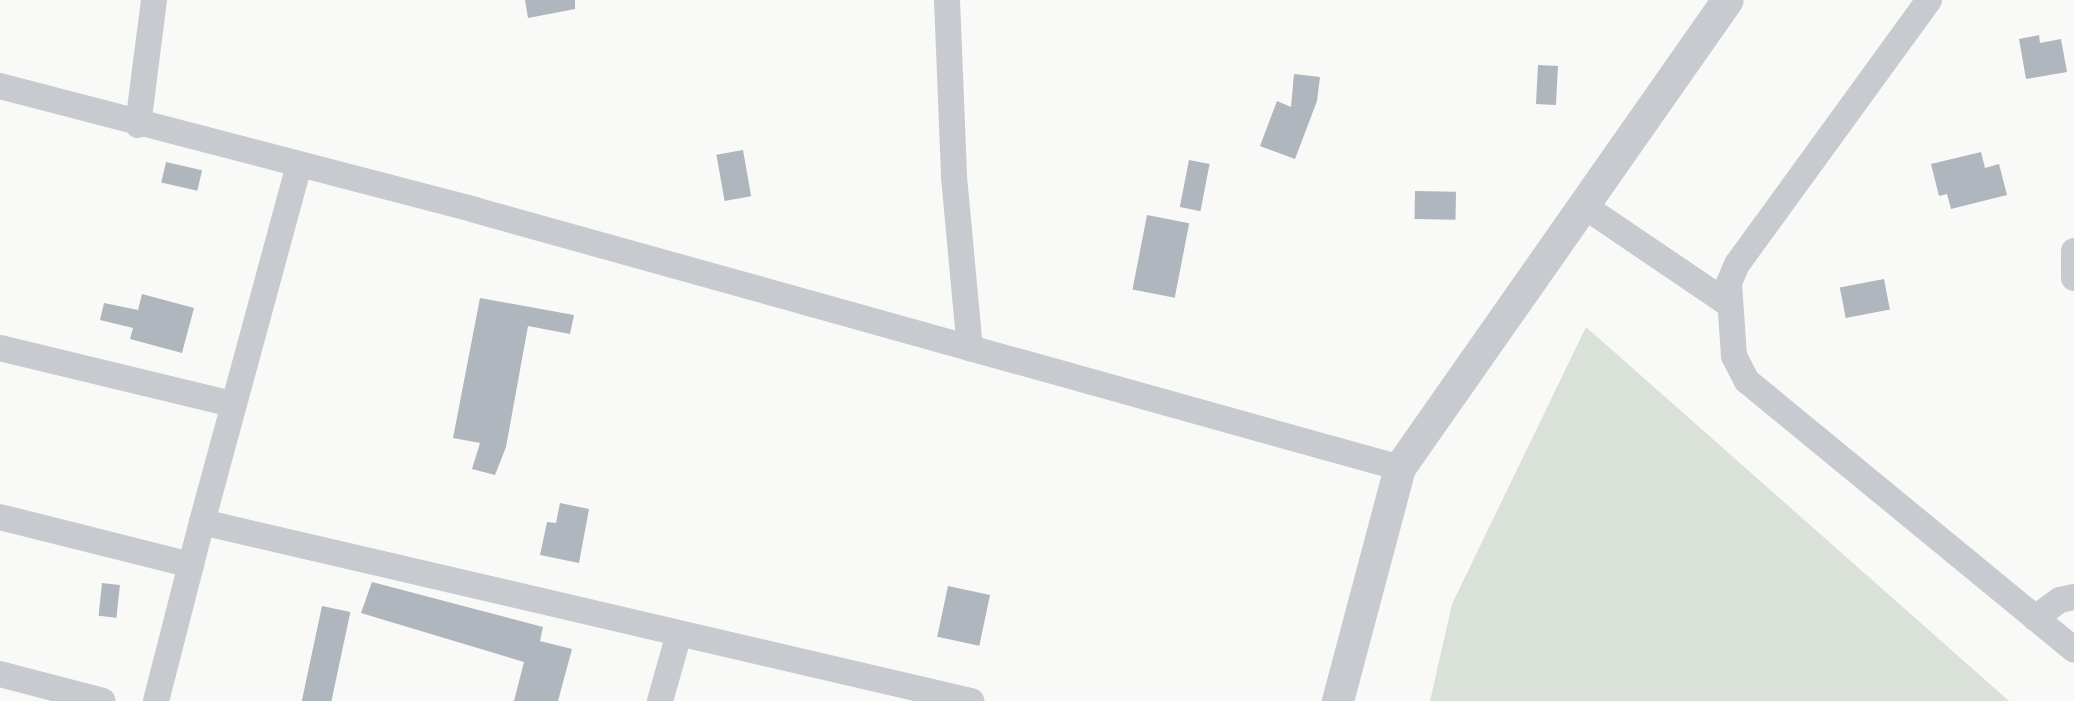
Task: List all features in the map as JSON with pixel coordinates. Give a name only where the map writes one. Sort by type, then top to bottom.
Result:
[{"type":"street","points":[[138,125],[154,0]]},
{"type":"street","points":[[947,0],[954,177],[970,348]]},
{"type":"street","points":[[1338,701],[1400,468],[1728,0]]},
{"type":"street","points":[[1929,0],[1737,264],[1729,283],[1734,356],[1747,381],[2074,650]]},
{"type":"street","points":[[0,86],[970,348],[1400,468]]},
{"type":"street","points":[[156,701],[231,404],[299,165]]},
{"type":"street","points":[[1584,206],[1729,304]]},
{"type":"street","points":[[2074,251],[2074,278]]},
{"type":"street","points":[[0,348],[231,404]]},
{"type":"street","points":[[0,517],[191,565]]},
{"type":"street","points":[[202,522],[959,700]]},
{"type":"street","points":[[2035,618],[2074,597]]},
{"type":"street","points":[[660,701],[679,634]]},
{"type":"street","points":[[0,674],[103,701]]},
{"type":"shaded area","points":[[1586,327],[2009,701],[1430,701],[1452,604]]},
{"type":"building","points":[[525,0],[575,0],[575,9],[528,18]]},
{"type":"building","points":[[2039,35],[2040,43],[2061,39],[2067,72],[2026,79],[2019,39]]},
{"type":"building","points":[[1538,65],[1558,66],[1556,105],[1536,104]]},
{"type":"building","points":[[1294,74],[1320,77],[1317,101],[1295,159],[1260,146],[1277,101],[1291,107]]},
{"type":"building","points":[[743,150],[751,196],[725,201],[716,155]]},
{"type":"building","points":[[1981,152],[1985,168],[1999,164],[2007,195],[1951,209],[1947,194],[1939,196],[1931,164]]},
{"type":"building","points":[[1189,160],[1210,164],[1200,211],[1180,207]]},
{"type":"building","points":[[166,162],[202,170],[197,191],[161,182]]},
{"type":"building","points":[[1415,191],[1456,192],[1456,220],[1415,219]]},
{"type":"building","points":[[1147,215],[1189,223],[1175,298],[1132,290]]},
{"type":"building","points":[[1884,279],[1890,309],[1846,318],[1840,288]]},
{"type":"building","points":[[142,294],[194,308],[182,353],[130,339],[133,328],[100,320],[104,303],[138,310]]},
{"type":"building","points":[[480,298],[574,315],[570,334],[528,326],[506,447],[495,475],[472,469],[480,443],[453,438]]},
{"type":"building","points":[[560,503],[589,509],[579,563],[540,555],[547,522],[556,523]]},
{"type":"building","points":[[372,582],[543,627],[540,641],[572,649],[558,701],[514,701],[524,662],[361,613]]},
{"type":"building","points":[[102,583],[120,585],[116,618],[99,616]]},
{"type":"building","points":[[948,586],[990,595],[979,646],[937,637]]},
{"type":"building","points":[[322,606],[350,612],[331,701],[302,701]]}]
